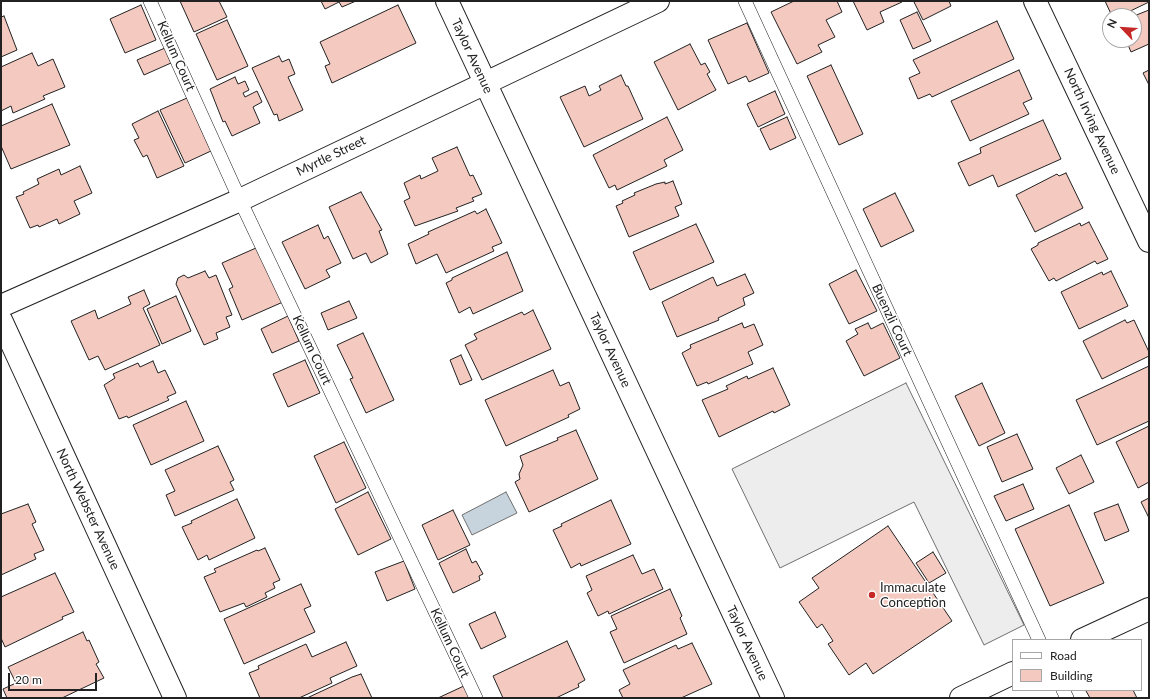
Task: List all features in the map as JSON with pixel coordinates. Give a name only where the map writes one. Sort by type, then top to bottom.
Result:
[{"type":"street","name":"Taylor Avenue","points":[[447,1],[484,83],[773,698]]},
{"type":"street","name":"Myrtle Street","points":[[1,306],[240,200],[658,1]]},
{"type":"street","name":"North Irving Avenue","points":[[1035,1],[1149,241]]},
{"type":"street","name":"North Webster Avenue","points":[[1,320],[176,698]]},
{"type":"street","points":[[1084,639],[1149,609]]},
{"type":"street","points":[[961,698],[1012,673]]},
{"type":"lane","name":"Kellum Court","points":[[150,1],[240,200],[476,698]]},
{"type":"lane","name":"Buenzli Court","points":[[744,1],[1039,639]]},
{"type":"shaded area","points":[[906,383],[1024,625],[984,645],[914,502],[780,568],[732,469]]},
{"type":"shaded area","points":[[506,492],[517,513],[472,535],[462,515]]},
{"type":"building","points":[[180,1],[219,1],[227,17],[194,32]]},
{"type":"building","points":[[321,1],[356,1],[342,7],[339,2],[325,9]]},
{"type":"building","points":[[794,1],[837,1],[842,12],[826,20],[835,37],[818,45],[822,52],[797,64],[771,12]]},
{"type":"building","points":[[853,1],[902,2],[880,12],[884,22],[867,30]]},
{"type":"building","points":[[949,1],[951,6],[923,20],[914,2]]},
{"type":"building","points":[[1105,1],[1149,1],[1137,8],[1108,8]]},
{"type":"building","points":[[141,5],[156,40],[125,53],[110,19]]},
{"type":"building","points":[[398,5],[416,43],[332,83],[325,66],[330,64],[320,42]]},
{"type":"building","points":[[1149,10],[1149,44],[1142,47],[1142,13]]},
{"type":"building","points":[[917,12],[931,41],[913,49],[900,20]]},
{"type":"building","points":[[4,16],[17,50],[1,57],[1,17]]},
{"type":"building","points":[[227,20],[248,66],[217,80],[196,34]]},
{"type":"building","points":[[997,21],[1014,59],[932,97],[930,94],[918,99],[909,78],[920,73],[913,60]]},
{"type":"building","points":[[747,23],[769,73],[749,82],[746,76],[728,84],[708,40]]},
{"type":"building","points":[[690,44],[701,65],[705,63],[710,72],[707,74],[716,90],[678,110],[654,62]]},
{"type":"building","points":[[165,48],[171,63],[144,75],[137,60]]},
{"type":"building","points":[[1129,48],[1140,48],[1131,52]]},
{"type":"building","points":[[32,53],[38,66],[53,59],[65,87],[43,96],[45,99],[13,113],[11,106],[1,111],[1,67]]},
{"type":"building","points":[[279,56],[282,62],[289,59],[295,74],[288,77],[303,110],[279,121],[277,114],[274,115],[252,68]]},
{"type":"building","points":[[831,65],[863,134],[839,145],[807,76]]},
{"type":"building","points":[[1019,70],[1032,99],[1023,103],[1029,114],[970,141],[951,101]]},
{"type":"building","points":[[1149,70],[1149,85],[1143,73]]},
{"type":"building","points":[[621,75],[626,86],[628,86],[643,119],[584,147],[560,97],[585,86],[589,96],[601,90],[599,86]]},
{"type":"building","points":[[235,77],[238,84],[245,81],[249,90],[243,93],[245,97],[257,91],[262,102],[253,107],[260,123],[232,136],[225,121],[223,122],[210,89]]},
{"type":"building","points":[[775,91],[785,114],[758,127],[747,104]]},
{"type":"building","points":[[187,98],[211,151],[185,163],[160,110]]},
{"type":"building","points":[[52,104],[70,145],[11,169],[1,146],[1,126]]},
{"type":"building","points":[[158,111],[184,166],[157,178],[147,155],[143,157],[134,140],[139,138],[132,124]]},
{"type":"building","points":[[667,117],[683,150],[664,160],[667,166],[617,190],[615,185],[609,188],[593,155]]},
{"type":"building","points":[[787,117],[796,138],[770,150],[760,129]]},
{"type":"building","points":[[1043,120],[1061,159],[998,187],[993,175],[969,186],[958,163],[981,153],[980,148]]},
{"type":"building","points":[[457,147],[470,176],[473,175],[482,194],[472,198],[474,201],[456,208],[458,211],[415,226],[404,201],[410,198],[404,183],[420,175],[421,179],[438,171],[432,158]]},
{"type":"building","points":[[80,166],[92,193],[74,201],[80,214],[59,224],[57,219],[39,227],[38,225],[30,228],[16,197],[24,194],[23,192],[39,184],[37,179],[59,169],[61,175]]},
{"type":"building","points":[[1066,173],[1083,208],[1035,232],[1016,195],[1057,174],[1059,176]]},
{"type":"building","points":[[673,181],[682,204],[675,207],[679,216],[629,237],[616,206],[623,203],[622,201],[635,195],[634,193],[656,184],[665,182],[665,184]]},
{"type":"building","points":[[361,192],[382,230],[379,231],[388,254],[371,263],[366,253],[353,259],[329,207]]},
{"type":"building","points":[[895,193],[914,231],[881,247],[863,209]]},
{"type":"building","points":[[486,209],[502,243],[492,247],[494,251],[446,273],[437,254],[416,264],[408,244],[429,234],[428,232],[475,211],[477,214]]},
{"type":"building","points":[[1089,222],[1108,259],[1097,264],[1095,261],[1056,281],[1054,278],[1049,281],[1031,249],[1038,245],[1038,243],[1080,223],[1081,226]]},
{"type":"building","points":[[696,224],[714,262],[650,290],[633,252]]},
{"type":"building","points":[[318,225],[324,239],[328,236],[341,263],[326,270],[330,277],[305,289],[282,242]]},
{"type":"building","points":[[256,248],[283,302],[242,320],[229,289],[233,287],[222,263]]},
{"type":"building","points":[[507,252],[523,291],[473,314],[470,307],[459,313],[446,283],[452,280],[452,278]]},
{"type":"building","points":[[856,270],[877,311],[849,324],[829,284]]},
{"type":"building","points":[[205,271],[209,278],[216,275],[232,315],[226,317],[230,327],[216,333],[218,339],[204,345],[176,284],[178,278],[184,275],[188,278]]},
{"type":"building","points":[[1111,271],[1128,306],[1079,329],[1061,292],[1102,272],[1103,275]]},
{"type":"building","points":[[745,274],[754,293],[743,298],[745,305],[718,318],[719,320],[677,337],[662,302],[713,277],[717,286]]},
{"type":"building","points":[[144,290],[150,304],[143,308],[160,345],[105,370],[98,356],[89,360],[71,321],[95,310],[98,319],[131,304],[128,297]]},
{"type":"building","points":[[176,296],[191,331],[162,344],[147,309]]},
{"type":"building","points":[[349,301],[357,318],[328,330],[321,313]]},
{"type":"building","points":[[533,310],[551,349],[482,380],[465,345],[477,339],[474,334],[522,312],[524,315]]},
{"type":"building","points":[[288,316],[299,341],[272,353],[261,329]]},
{"type":"building","points":[[1125,320],[1127,323],[1134,320],[1149,352],[1149,356],[1102,379],[1083,341]]},
{"type":"building","points":[[742,323],[744,328],[754,324],[763,345],[748,352],[753,364],[708,384],[707,382],[697,386],[682,353],[691,348],[690,345]]},
{"type":"building","points":[[868,323],[871,329],[883,323],[900,358],[864,376],[846,341],[858,334],[855,329]]},
{"type":"building","points":[[363,333],[394,400],[366,413],[350,379],[353,378],[337,345]]},
{"type":"building","points":[[461,355],[472,380],[460,385],[450,360]]},
{"type":"building","points":[[305,360],[320,393],[288,407],[273,374]]},
{"type":"building","points":[[153,361],[158,373],[165,370],[176,393],[167,397],[169,400],[128,418],[127,416],[119,419],[104,385],[115,378],[113,374],[138,363],[140,367]]},
{"type":"building","points":[[1149,366],[1149,421],[1097,445],[1076,400]]},
{"type":"building","points":[[773,368],[790,405],[774,413],[773,411],[719,437],[702,400],[728,389],[726,386],[747,376],[748,379]]},
{"type":"building","points":[[553,370],[560,386],[569,382],[580,409],[568,415],[569,417],[506,446],[485,400]]},
{"type":"building","points":[[982,383],[1005,433],[979,446],[955,396]]},
{"type":"building","points":[[186,401],[204,441],[151,465],[133,425]]},
{"type":"building","points":[[1149,426],[1149,482],[1138,488],[1116,442]]},
{"type":"building","points":[[576,430],[598,479],[529,512],[515,482],[520,479],[519,474],[523,465],[520,456],[558,440],[557,438]]},
{"type":"building","points":[[1017,434],[1033,469],[1002,482],[987,447]]},
{"type":"building","points":[[344,442],[366,488],[336,503],[314,456]]},
{"type":"building","points":[[218,446],[234,480],[230,482],[234,490],[175,516],[166,495],[175,491],[165,470]]},
{"type":"building","points":[[1081,455],[1094,482],[1069,494],[1056,468]]},
{"type":"building","points":[[1023,484],[1034,509],[1006,521],[994,496]]},
{"type":"building","points":[[368,492],[391,539],[358,555],[335,509]]},
{"type":"building","points":[[1149,498],[1149,518],[1141,502]]},
{"type":"building","points":[[237,499],[255,538],[209,560],[207,555],[198,560],[182,527],[192,523],[191,521]]},
{"type":"building","points":[[611,500],[631,544],[581,566],[580,563],[571,568],[553,530],[562,526],[561,524]]},
{"type":"building","points":[[28,504],[36,522],[32,524],[44,550],[34,554],[36,559],[1,575],[1,514]]},
{"type":"building","points":[[1118,504],[1129,531],[1105,541],[1094,513]]},
{"type":"building","points":[[1069,505],[1104,583],[1050,606],[1015,529]]},
{"type":"building","points":[[453,510],[470,545],[438,560],[422,525]]},
{"type":"building","name":"Immaculate Conception","points":[[888,526],[952,621],[873,674],[866,663],[849,675],[828,644],[833,641],[822,624],[817,628],[799,602],[819,588],[812,578]]},
{"type":"building","points":[[265,548],[280,580],[273,583],[275,588],[265,593],[267,597],[246,607],[244,603],[220,612],[204,577],[216,572],[214,569]]},
{"type":"building","points":[[466,549],[472,563],[476,561],[483,574],[479,576],[480,580],[453,593],[439,563]]},
{"type":"building","points":[[933,552],[946,573],[929,583],[916,563]]},
{"type":"building","points":[[633,555],[642,574],[654,569],[663,589],[609,614],[608,611],[598,616],[587,593],[592,590],[586,576]]},
{"type":"building","points":[[404,561],[415,589],[387,601],[375,572]]},
{"type":"building","points":[[55,573],[74,612],[62,617],[63,619],[5,647],[1,638],[1,597]]},
{"type":"building","points":[[301,584],[311,606],[304,609],[315,632],[244,664],[224,619]]},
{"type":"building","points":[[670,589],[682,616],[680,618],[687,634],[624,663],[610,632],[617,629],[611,616]]},
{"type":"building","points":[[495,612],[506,637],[481,649],[469,624]]},
{"type":"building","points":[[83,632],[87,641],[89,640],[99,662],[96,664],[104,678],[62,698],[7,698],[3,689],[16,683],[8,667]]},
{"type":"building","points":[[567,641],[585,680],[578,684],[579,687],[556,698],[503,698],[493,676]]},
{"type":"building","points":[[346,642],[357,666],[330,678],[332,683],[299,698],[260,698],[249,673],[259,669],[258,666],[306,644],[312,657]]},
{"type":"building","points":[[692,643],[712,684],[681,698],[623,698],[619,690],[630,684],[623,670],[676,645],[678,649]]},
{"type":"building","points":[[361,674],[372,698],[307,698],[352,677]]},
{"type":"building","points":[[466,685],[472,698],[438,698]]},
{"type":"building","points":[[1086,691],[1134,691],[1137,698],[1090,698]]},
{"type":"place","name":"Immaculate Conception","points":[[872,595]]}]
